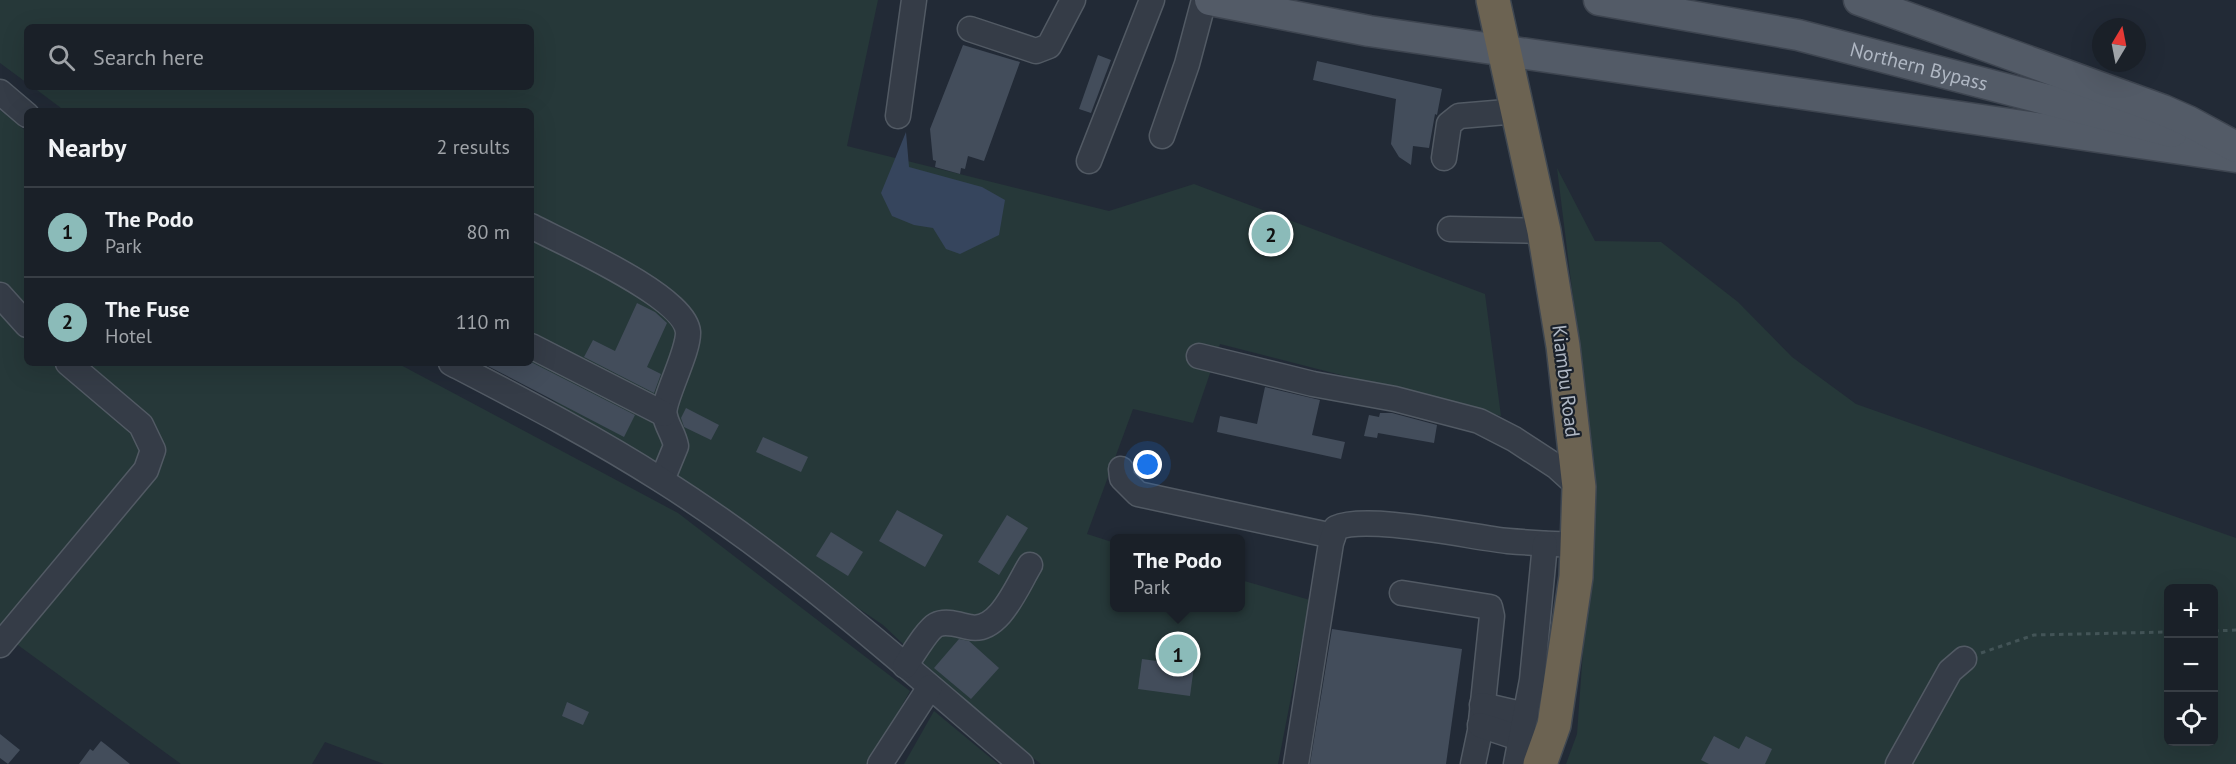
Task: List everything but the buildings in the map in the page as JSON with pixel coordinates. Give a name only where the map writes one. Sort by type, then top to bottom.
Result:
[{"type":"highway","name":"Kiambu Road","points":[[1493,0],[1544,231],[1563,346],[1579,487],[1561,544],[1576,577],[1554,725],[1531,752]]},
{"type":"main road","points":[[1210,0],[1369,31],[2236,157]]},
{"type":"main road","name":"Northern Bypass","points":[[1599,0],[1798,35],[2236,148]]},
{"type":"main road","points":[[1859,0],[2163,110],[2236,148]]},
{"type":"street","points":[[898,116],[914,0]]},
{"type":"street","points":[[970,29],[1036,51],[1043,50],[1049,46],[1073,0]]},
{"type":"street","points":[[1089,161],[1152,0]]},
{"type":"street","points":[[1162,136],[1187,64],[1204,0]]},
{"type":"street","points":[[0,92],[24,112]]},
{"type":"street","points":[[1444,158],[1449,124],[1459,116],[1518,111]]},
{"type":"street","points":[[534,228],[643,285],[668,301],[684,319],[688,332],[685,349],[664,414],[676,446],[662,480]]},
{"type":"street","points":[[1450,229],[1544,231]]},
{"type":"street","points":[[0,295],[24,322]]},
{"type":"street","points":[[534,348],[664,414]]},
{"type":"street","points":[[1199,356],[1313,384],[1395,399],[1479,421],[1540,456],[1579,487]]},
{"type":"street","points":[[0,645],[146,470],[153,450],[141,425],[72,366]]},
{"type":"street","points":[[457,366],[546,413],[662,480],[759,549],[1021,764]]},
{"type":"street","points":[[1121,469],[1122,478],[1138,494],[1333,536]]},
{"type":"street","points":[[1296,764],[1333,536],[1336,528],[1345,524],[1369,522],[1561,544],[1539,633],[1526,715],[1531,752]]},
{"type":"street","points":[[904,666],[935,626],[944,623],[977,629],[988,624],[1001,613],[1030,565]]},
{"type":"street","points":[[1402,593],[1490,607],[1492,616],[1473,764]]},
{"type":"street","points":[[1898,764],[1950,671],[1964,659]]},
{"type":"street","points":[[880,764],[930,687]]},
{"type":"street","points":[[1481,715],[1526,715]]},
{"type":"street","points":[[1481,715],[1531,752]]},
{"type":"street","points":[[1516,764],[1531,752]]},
{"type":"path","points":[[2218,631],[2236,630]]},
{"type":"path","points":[[1964,659],[2034,635],[2164,632]]},
{"type":"shaded area","points":[[0,0],[878,0],[847,146],[1109,211],[1194,184],[1485,294],[1501,416],[1220,344],[1193,423],[1133,409],[1087,534],[1110,541],[1110,612],[1245,612],[1245,581],[1310,600],[1278,764],[1041,764],[990,726],[883,625],[502,366],[534,366],[534,108],[61,108],[37,90],[534,90],[534,24],[24,24],[24,81],[0,63]]},
{"type":"shaded area","points":[[0,110],[24,130],[24,366],[403,366],[678,513],[910,691],[869,764],[384,764],[325,742],[312,764],[181,764],[0,632]]},
{"type":"shaded area","points":[[1557,168],[1595,241],[1661,242],[1738,302],[1792,357],[1856,404],[2236,538],[2236,764],[1566,764],[1577,734],[1586,609],[1577,330]]},
{"type":"shaded area","points":[[934,711],[998,764],[904,764]]},
{"type":"water","points":[[906,132],[909,167],[982,187],[1005,200],[999,235],[960,254],[946,249],[933,228],[914,225],[892,216],[881,193]]},
{"type":"place","name":"The Fuse","points":[[1271,234]]},
{"type":"place","name":"The Podo","points":[[1178,654]]}]
